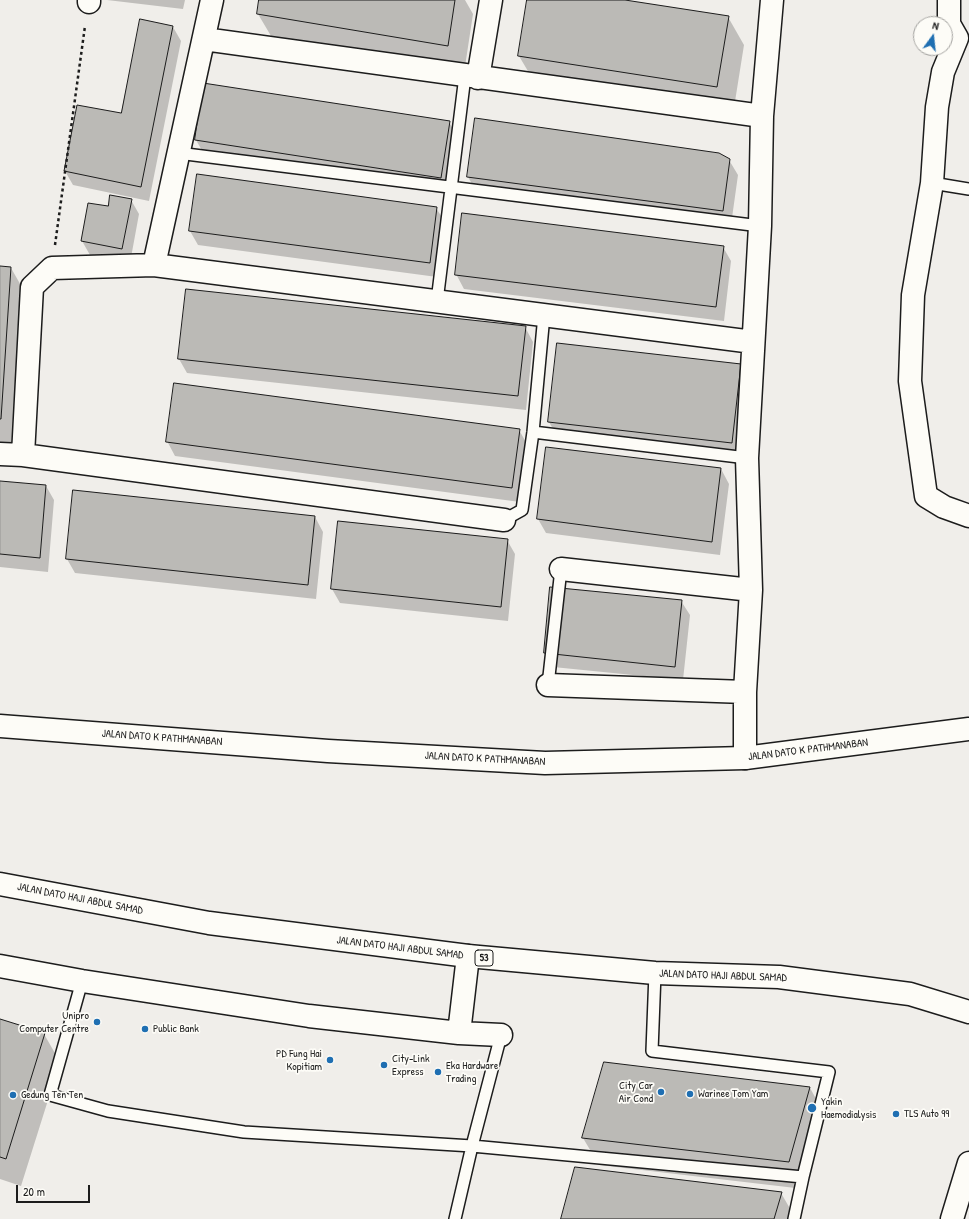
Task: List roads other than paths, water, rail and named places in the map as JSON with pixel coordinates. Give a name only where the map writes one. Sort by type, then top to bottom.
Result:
[{"type":"street","points":[[154,265],[212,0]]},
{"type":"street","points":[[472,77],[492,0]]},
{"type":"street","points":[[745,758],[745,692],[751,590],[747,458],[760,226],[762,116],[772,0]]},
{"type":"street","points":[[949,0],[949,24],[963,40],[943,72],[937,107],[932,183],[912,295],[910,382],[926,496],[944,507],[969,516]]},
{"type":"street","points":[[204,39],[762,116]]},
{"type":"street","points":[[22,456],[32,287],[52,268],[154,265],[753,342]]},
{"type":"street","points":[[0,454],[504,520]]},
{"type":"street","points":[[561,569],[751,590]]},
{"type":"street","points":[[548,685],[745,692]]},
{"type":"street","name":"JALAN DATO K PATHMANABAN","points":[[0,726],[328,751],[545,763],[745,758],[969,729]]},
{"type":"street","name":"JALAN DATO HAJI ABDUL SAMAD","points":[[0,884],[209,923],[468,956],[655,973],[779,977],[910,994],[969,1012]]},
{"type":"street","points":[[459,1033],[468,956]]},
{"type":"street","points":[[0,966],[82,981],[309,1016],[459,1033],[501,1035]]},
{"type":"street","points":[[952,1219],[969,1163]]},
{"type":"lane","points":[[437,301],[451,188],[472,77]]},
{"type":"lane","points":[[178,153],[760,226]]},
{"type":"lane","points":[[932,183],[969,189]]},
{"type":"lane","points":[[504,520],[522,510],[533,432],[544,315]]},
{"type":"lane","points":[[533,432],[747,458]]},
{"type":"lane","points":[[548,685],[561,569]]},
{"type":"lane","points":[[655,973],[652,1051],[829,1072],[794,1219]]},
{"type":"lane","points":[[82,981],[50,1094],[108,1111],[244,1132],[472,1146],[803,1177]]},
{"type":"lane","points":[[455,1219],[472,1146],[501,1035]]},
{"type":"place","name":"Unipro Computer Centre","points":[[97,1022]]},
{"type":"place","name":"Public Bank","points":[[145,1029]]},
{"type":"place","name":"PD Fung Hai Kopitiam","points":[[330,1060]]},
{"type":"place","name":"City-Link Express","points":[[384,1065]]},
{"type":"place","name":"Eka Hardware Trading","points":[[438,1072]]},
{"type":"place","name":"City Car Air Cond","points":[[661,1092]]},
{"type":"place","name":"Warinee Tom Yam","points":[[690,1094]]},
{"type":"place","name":"Gedung Ten Ten","points":[[13,1095]]},
{"type":"place","name":"Yakin Haemodialysis","points":[[812,1108]]},
{"type":"place","name":"TLS Auto 99","points":[[896,1114]]}]
